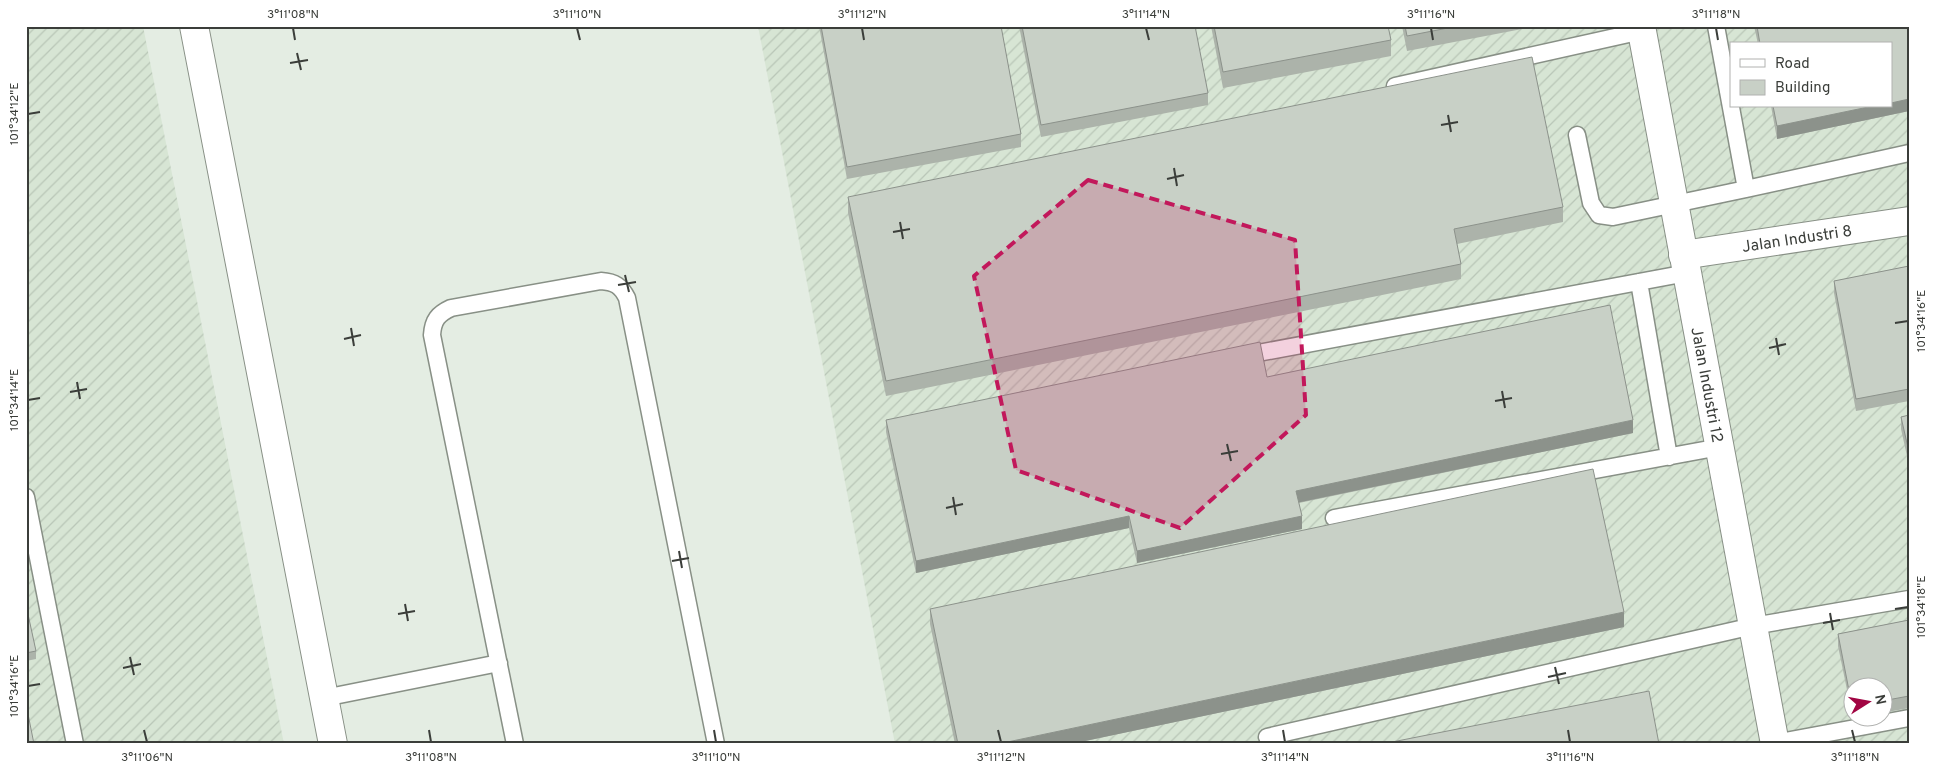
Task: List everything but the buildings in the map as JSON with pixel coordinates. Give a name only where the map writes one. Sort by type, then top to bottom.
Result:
[{"type":"street","points":[[194,26],[333,744]]},
{"type":"street","name":"Jalan Industri 12","points":[[1642,29],[1775,743]]},
{"type":"street","name":"Jalan Industri 8","points":[[1685,264],[1909,221]]},
{"type":"lane","points":[[1716,26],[1730,103]]},
{"type":"lane","points":[[1381,89],[1642,29]]},
{"type":"lane","points":[[1731,108],[1746,190]]},
{"type":"lane","points":[[1577,135],[1591,203],[1599,215],[1613,218],[1909,153]]},
{"type":"lane","points":[[1231,358],[1640,282],[1685,264]]},
{"type":"lane","points":[[515,744],[432,335],[433,323],[440,313],[451,308],[601,281],[612,282],[622,288],[627,298],[716,744]]},
{"type":"lane","points":[[1640,282],[1669,457]]},
{"type":"lane","points":[[1334,518],[1720,447]]},
{"type":"lane","points":[[26,497],[75,744]]},
{"type":"lane","points":[[1267,737],[1754,626],[1909,598]]},
{"type":"lane","points":[[324,698],[499,663]]},
{"type":"lane","points":[[1775,743],[1909,718]]},
{"type":"highlighted area","points":[[1088,180],[1295,240],[1306,415],[1180,528],[1016,470],[974,276]]},
{"type":"shaded area","points":[[26,26],[143,26],[284,744],[26,744]]},
{"type":"shaded area","points":[[758,26],[1909,26],[1909,744],[895,744]]}]
